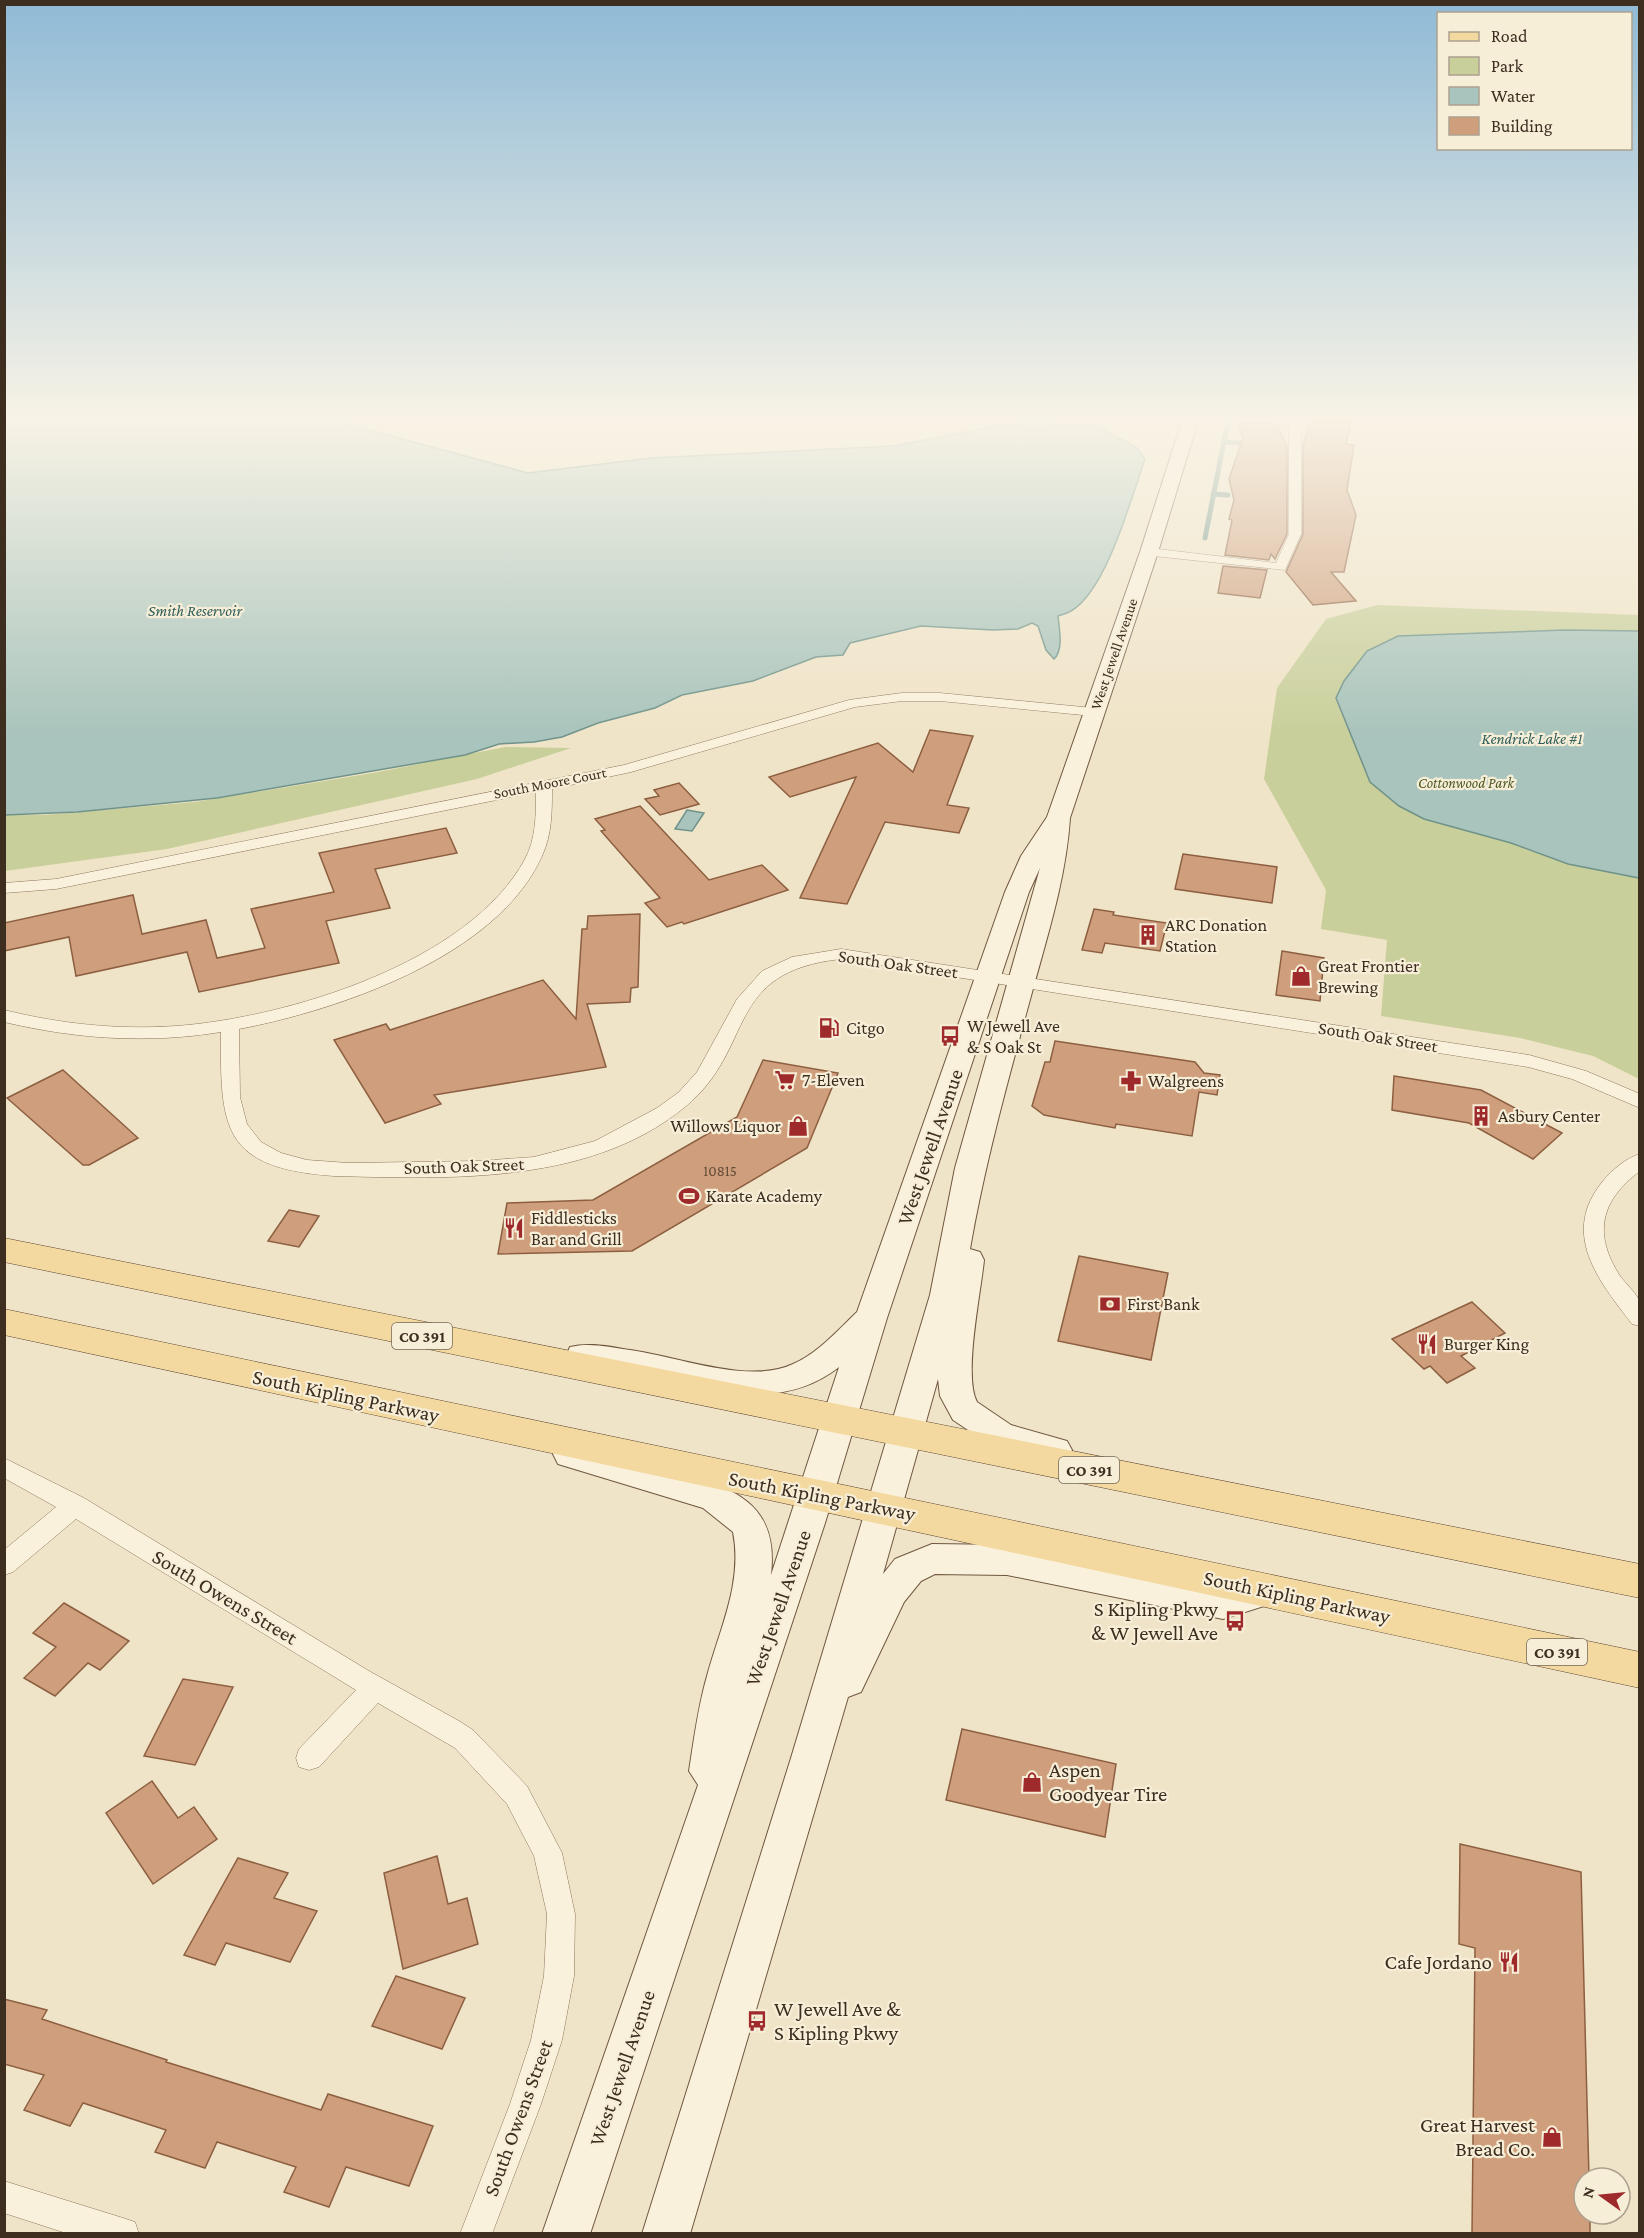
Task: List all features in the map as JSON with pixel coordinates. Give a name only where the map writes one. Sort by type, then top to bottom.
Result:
[{"type":"main road","name":"West Jewell Avenue","points":[[666,2234],[811,1758],[946,1295],[989,1098],[1024,982],[1052,868],[1058,818],[1157,525]]},
{"type":"main road","name":"West Jewell Avenue","points":[[566,2234],[816,1495],[871,1318],[989,976],[1026,871],[1058,818]]},
{"type":"main road","points":[[966,1195],[970,1248],[954,1376],[957,1396],[965,1411],[1000,1435],[1272,1507]]},
{"type":"main road","name":"CO 391","points":[[4,1250],[840,1421],[1640,1581]]},
{"type":"main road","points":[[464,1344],[636,1363],[763,1383],[787,1380],[816,1367],[837,1352],[871,1318]]},
{"type":"main road","name":"South Kipling Parkway","points":[[4,1322],[1640,1670]]},
{"type":"main road","points":[[444,1417],[714,1497],[744,1520],[750,1531],[755,1556],[747,1606],[726,1676],[717,1721],[698,1846]]},
{"type":"main road","points":[[811,1758],[890,1592],[908,1570],[932,1559],[1007,1560],[1223,1603],[1267,1590]]},
{"type":"street","points":[[1149,552],[1281,567],[1295,534],[1295,525]]},
{"type":"street","name":"South Moore Court","points":[[4,888],[56,884],[634,767],[824,710],[884,699],[970,699],[1093,712]]},
{"type":"street","points":[[4,1016],[66,1028],[114,1032],[180,1031],[230,1025],[315,1005],[365,987],[441,950],[482,921],[513,890],[534,857],[543,823],[544,784]]},
{"type":"street","name":"South Oak Street","points":[[230,1025],[232,1102],[236,1121],[245,1137],[255,1147],[272,1157],[292,1164],[339,1169],[500,1167],[552,1160],[624,1136],[664,1113],[694,1088],[705,1074],[740,1005],[771,970],[804,958],[841,954],[1529,1061],[1579,1074],[1640,1102]]},
{"type":"street","points":[[1640,1161],[1603,1190],[1593,1224],[1594,1244],[1602,1268],[1640,1317]]},
{"type":"street","name":"South Owens Street","points":[[4,1467],[76,1505],[375,1688],[461,1737],[487,1759],[530,1811],[546,1842],[555,1881],[562,1921],[561,1966],[554,2013],[538,2075],[476,2234]]},
{"type":"street","points":[[4,1565],[76,1505]]},
{"type":"street","points":[[309,1758],[375,1688]]},
{"type":"street","points":[[4,2196],[123,2234]]},
{"type":"green space","name":"Cottonwood Park","points":[[1377,605],[1639,615],[1639,1079],[1593,1056],[1520,1038],[1381,1016],[1387,940],[1321,929],[1326,890],[1264,779],[1277,688],[1326,619]]},
{"type":"green space","points":[[505,747],[571,748],[477,779],[167,849],[5,871],[5,815],[44,815],[195,802],[373,773]]},
{"type":"water","name":"Smith Reservoir","points":[[5,525],[1122,525],[1096,584],[1084,600],[1069,612],[1058,616],[1060,644],[1054,659],[1046,650],[1038,626],[1032,623],[1018,629],[993,630],[921,626],[850,643],[843,655],[816,657],[753,681],[682,695],[655,708],[598,723],[562,737],[534,742],[499,744],[465,755],[217,798],[77,812],[5,815]]},
{"type":"water","name":"Kendrick Lake #1","points":[[1565,630],[1639,631],[1639,878],[1568,864],[1511,843],[1424,819],[1399,806],[1370,782],[1336,698],[1344,681],[1367,651],[1398,636]]},
{"type":"water","points":[[687,810],[704,813],[692,831],[675,829]]},
{"type":"building","points":[[1231,525],[1287,525],[1287,534],[1275,559],[1271,554],[1269,560],[1225,555]]},
{"type":"building","points":[[1303,525],[1354,525],[1344,572],[1331,572],[1356,601],[1313,605],[1286,572],[1303,534]]},
{"type":"building","points":[[1223,566],[1267,570],[1260,598],[1218,593]]},
{"type":"building","points":[[930,730],[973,736],[947,805],[969,808],[959,833],[885,822],[847,904],[800,898],[856,777],[790,797],[769,777],[878,743],[913,772]]},
{"type":"building","points":[[679,783],[699,804],[660,815],[645,799],[659,796],[654,790]]},
{"type":"building","points":[[640,806],[709,880],[762,865],[788,890],[684,924],[682,922],[667,927],[645,903],[660,898],[601,831],[605,830],[595,819]]},
{"type":"building","points":[[446,828],[457,853],[375,869],[390,908],[326,921],[339,963],[199,992],[187,952],[76,976],[69,937],[4,951],[4,923],[133,895],[142,934],[206,920],[217,958],[265,948],[251,909],[334,892],[319,853]]},
{"type":"building","points":[[1183,854],[1277,867],[1272,903],[1175,889]]},
{"type":"building","points":[[1094,909],[1114,912],[1113,915],[1167,923],[1160,951],[1105,943],[1102,953],[1082,950]]},
{"type":"building","points":[[640,914],[638,987],[631,988],[630,1002],[587,1004],[606,1067],[434,1095],[441,1104],[385,1123],[334,1040],[386,1024],[390,1030],[543,980],[576,1019],[582,929],[587,929],[588,916]]},
{"type":"building","name":"Great Frontier Brewing","points":[[1282,951],[1324,958],[1320,1001],[1276,995]]},
{"type":"building","name":"Walgreens","points":[[1055,1041],[1195,1062],[1204,1073],[1220,1075],[1217,1095],[1199,1092],[1192,1136],[1116,1124],[1115,1128],[1044,1115],[1032,1106],[1045,1062],[1050,1062]]},
{"type":"building","points":[[763,1060],[838,1073],[807,1148],[632,1251],[498,1254],[507,1203],[593,1200],[737,1117]]},
{"type":"building","points":[[63,1070],[138,1138],[89,1165],[83,1165],[7,1098]]},
{"type":"building","name":"Asbury Center","points":[[1394,1076],[1481,1090],[1562,1133],[1533,1159],[1469,1123],[1392,1110]]},
{"type":"building","points":[[289,1210],[319,1216],[299,1247],[268,1241]]},
{"type":"building","points":[[1079,1256],[1168,1273],[1151,1360],[1058,1341]]},
{"type":"building","name":"Burger King","points":[[1472,1302],[1505,1333],[1461,1356],[1475,1368],[1447,1383],[1430,1366],[1424,1369],[1392,1339]]},
{"type":"building","points":[[64,1603],[129,1641],[100,1670],[88,1663],[55,1696],[24,1678],[56,1647],[33,1633]]},
{"type":"building","points":[[183,1679],[233,1687],[195,1765],[144,1756]]},
{"type":"building","name":"Aspen Goodyear Tire","points":[[962,1729],[1116,1764],[1105,1837],[946,1800]]},
{"type":"building","points":[[152,1781],[178,1818],[194,1807],[217,1839],[153,1884],[106,1813]]},
{"type":"building","points":[[1460,1844],[1581,1872],[1589,2166],[1572,2166],[1572,2226],[1590,2226],[1590,2234],[1472,2234],[1475,1948],[1459,1944]]},
{"type":"building","points":[[437,1856],[448,1904],[467,1898],[478,1944],[403,1969],[384,1873]]},
{"type":"building","points":[[238,1858],[288,1873],[274,1898],[317,1911],[290,1962],[226,1943],[215,1965],[184,1955]]},
{"type":"building","points":[[396,1976],[465,1998],[442,2049],[372,2026]]},
{"type":"building","points":[[4,1999],[47,2010],[42,2019],[167,2060],[166,2062],[321,2110],[328,2094],[433,2126],[409,2186],[346,2167],[329,2207],[284,2192],[296,2167],[217,2142],[205,2168],[155,2152],[166,2130],[83,2103],[70,2126],[24,2110],[44,2075],[4,2064]]},
{"type":"waterway","points":[[1205,538],[1207,525]]},
{"type":"place","name":"ARC Donation Station","points":[[1148,935]]},
{"type":"place","name":"Great Frontier Brewing","points":[[1301,976]]},
{"type":"place","name":"Citgo","points":[[829,1028]]},
{"type":"place","name":"W Jewell Ave & S Oak St","points":[[950,1036]]},
{"type":"place","name":"7-Eleven","points":[[785,1080]]},
{"type":"place","name":"Walgreens","points":[[1131,1081]]},
{"type":"place","name":"Asbury Center","points":[[1481,1116]]},
{"type":"place","name":"Willows Liquor","points":[[798,1126]]},
{"type":"place","name":"Karate Academy","points":[[689,1196]]},
{"type":"place","name":"Fiddlesticks Bar and Grill","points":[[514,1228]]},
{"type":"place","name":"First Bank","points":[[1110,1304]]},
{"type":"place","name":"Burger King","points":[[1427,1344]]},
{"type":"place","name":"S Kipling Pkwy & W Jewell Ave","points":[[1235,1621]]},
{"type":"place","name":"Aspen Goodyear Tire","points":[[1032,1782]]},
{"type":"place","name":"Cafe Jordano","points":[[1509,1962]]},
{"type":"place","name":"W Jewell Ave & S Kipling Pkwy","points":[[757,2021]]},
{"type":"place","name":"Great Harvest Bread Co.","points":[[1552,2137]]}]
